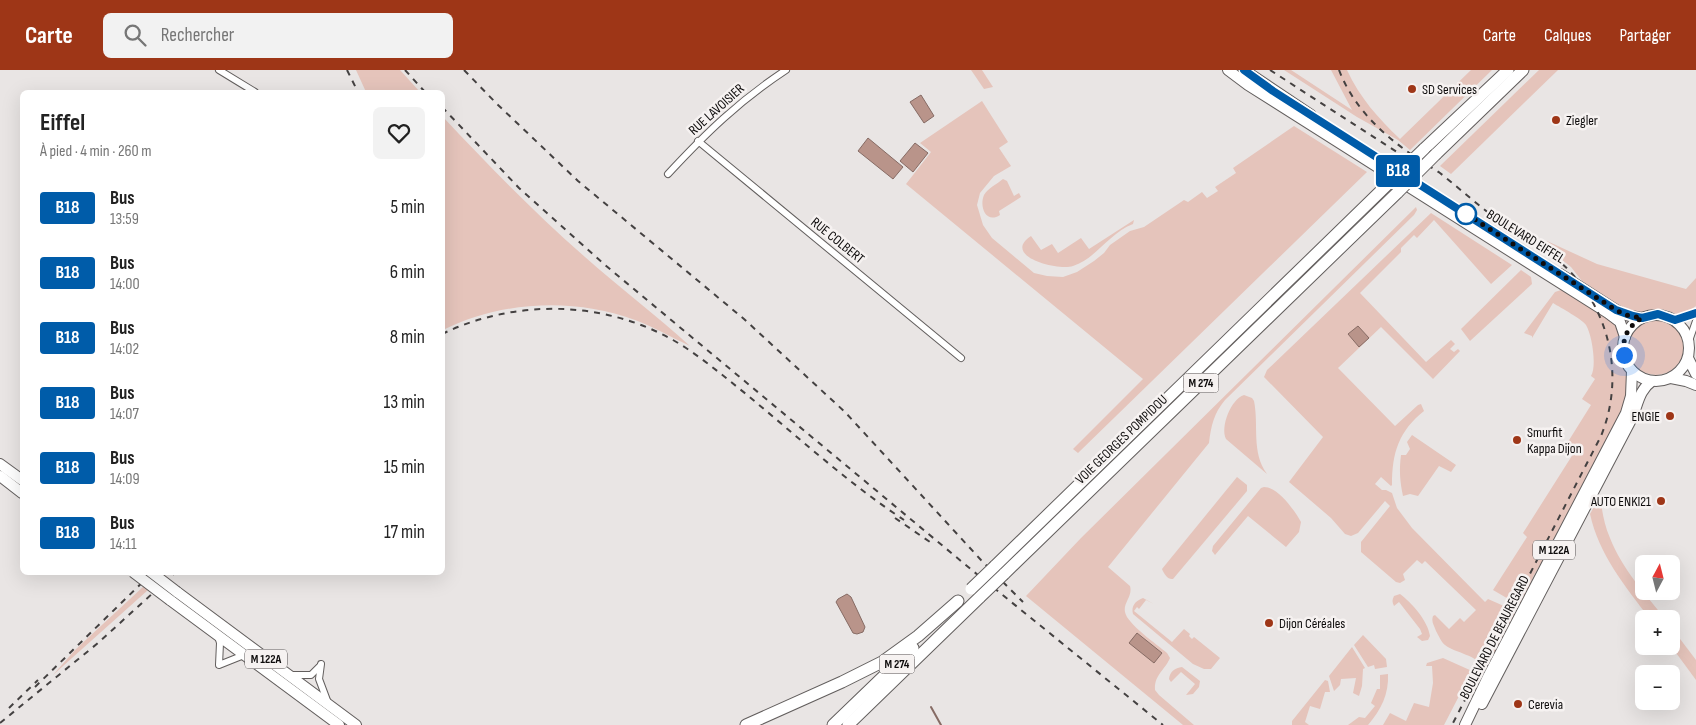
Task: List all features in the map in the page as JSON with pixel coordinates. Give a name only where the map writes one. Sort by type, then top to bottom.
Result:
[{"type":"highway","name":"VOIE GEORGES POMPIDOU","points":[[833,725],[921,640],[958,601],[1424,149],[1508,70]]},
{"type":"highway","name":"VOIE GEORGES POMPIDOU","points":[[848,725],[1523,70]]},
{"type":"highway","points":[[746,725],[850,679],[882,662],[918,636],[958,601]]},
{"type":"main road","name":"BOULEVARD EIFFEL","points":[[1228,70],[1248,85],[1615,317],[1620,322],[1625,336]]},
{"type":"main road","name":"BOULEVARD EIFFEL","points":[[1244,70],[1273,91],[1616,310],[1626,315],[1642,318]]},
{"type":"main road","points":[[1658,314],[1675,320],[1684,329],[1689,341],[1688,358],[1684,366],[1671,378],[1662,381],[1641,378],[1627,364],[1623,346],[1625,336],[1631,326],[1642,318],[1658,314]]},
{"type":"main road","points":[[1688,358],[1696,374]]},
{"type":"main road","name":"BOULEVARD DE BEAUREGARD","points":[[1465,725],[1489,675],[1626,413],[1631,396],[1632,371]]},
{"type":"main road","points":[[1671,378],[1696,385]]},
{"type":"main road","name":"BOULEVARD DE BEAUREGARD","points":[[1471,725],[1632,418],[1641,393],[1645,386],[1652,381]]},
{"type":"main road","points":[[0,464],[20,479]]},
{"type":"main road","points":[[0,476],[20,491]]},
{"type":"main road","name":"M 122A","points":[[139,575],[174,596],[356,725]]},
{"type":"main road","name":"M 122A","points":[[154,575],[218,636],[339,725]]},
{"type":"street","points":[[220,70],[252,90]]},
{"type":"street","name":"RUE LAVOISIER","points":[[668,174],[698,141],[734,108],[786,70]]},
{"type":"street","name":"RUE COLBERT","points":[[698,141],[961,358]]},
{"type":"street","points":[[1675,320],[1696,313]]},
{"type":"street","points":[[1689,341],[1696,321]]},
{"type":"street","points":[[218,636],[220,642],[219,665],[244,656]]},
{"type":"street","points":[[288,675],[311,675],[321,664],[319,679],[328,704]]},
{"type":"shaded area","points":[[356,70],[400,70],[418,90],[365,90]]},
{"type":"shaded area","points":[[971,70],[982,70],[993,87],[984,89]]},
{"type":"shaded area","points":[[1284,70],[1291,70],[1352,110],[1331,70],[1347,70],[1370,107],[1400,139],[1471,70],[1492,70],[1410,150],[1398,140],[1357,117]]},
{"type":"shaded area","points":[[1539,70],[1558,70],[1451,174],[1440,166]]},
{"type":"shaded area","points":[[921,95],[934,116],[924,123],[910,102]]},
{"type":"shaded area","points":[[982,101],[1008,142],[999,148],[1011,166],[994,176],[980,193],[977,205],[983,225],[992,238],[1034,273],[1047,276],[1063,277],[1077,272],[1094,261],[1110,245],[1130,231],[1144,227],[1184,200],[1188,202],[1202,192],[1207,198],[1218,191],[1215,187],[1236,173],[1233,168],[1294,126],[1367,172],[1078,453],[1073,449],[1143,379],[906,184],[931,152],[920,143]]},
{"type":"shaded area","points":[[445,119],[512,189],[566,240],[690,346],[635,320],[587,308],[563,305],[513,308],[466,320],[445,329]]},
{"type":"shaded area","points":[[868,138],[903,167],[893,179],[858,151]]},
{"type":"shaded area","points":[[915,143],[928,153],[913,172],[900,161]]},
{"type":"shaded area","points":[[1003,179],[1007,181],[1014,196],[1019,193],[1021,197],[999,211],[1000,215],[995,217],[987,216],[982,204],[984,195]]},
{"type":"shaded area","points":[[1416,207],[1417,210],[1414,215],[1225,400],[1214,420],[1209,443],[1108,567],[1130,586],[1131,590],[1125,606],[1127,617],[1167,653],[1170,658],[1156,680],[1155,690],[1194,725],[1183,725],[1026,596],[1081,538]]},
{"type":"shaded area","points":[[1431,213],[1512,265],[1491,284],[1434,220],[1417,238],[1414,235],[1401,248],[1401,252],[1360,293],[1426,362],[1451,340],[1455,344],[1450,349],[1454,352],[1458,349],[1460,351],[1433,379],[1381,327],[1338,368],[1395,426],[1421,404],[1424,411],[1408,426],[1399,443],[1393,462],[1392,485],[1381,477],[1375,484],[1382,490],[1392,493],[1397,508],[1412,528],[1485,602],[1488,599],[1513,610],[1516,614],[1490,667],[1483,668],[1476,660],[1449,648],[1440,639],[1433,624],[1433,616],[1435,615],[1449,629],[1460,618],[1464,622],[1476,610],[1425,561],[1422,564],[1417,560],[1403,574],[1405,580],[1400,583],[1396,582],[1361,552],[1361,542],[1390,506],[1385,501],[1358,533],[1351,536],[1345,534],[1331,518],[1289,482],[1323,437],[1264,377],[1267,370]]},
{"type":"shaded area","points":[[1134,220],[1133,224],[1117,233],[1089,257],[1073,266],[1065,267],[1045,264],[1027,256],[1023,250],[1024,243],[1031,236],[1041,250],[1052,244],[1058,253],[1081,238],[1089,249]]},
{"type":"shaded area","points":[[1547,241],[1597,264],[1686,289],[1696,278],[1696,306],[1679,315],[1657,309],[1640,313],[1629,312],[1582,281],[1571,267],[1543,247]]},
{"type":"shaded area","points":[[1521,270],[1531,277],[1532,284],[1470,341],[1461,329]]},
{"type":"shaded area","points":[[1564,289],[1605,313],[1619,327],[1619,353],[1628,375],[1629,390],[1621,417],[1552,546],[1534,575],[1522,603],[1517,604],[1493,590],[1527,537],[1523,533],[1575,451],[1566,445],[1591,405],[1582,399],[1595,379],[1591,376],[1594,358],[1590,336],[1586,325],[1576,317],[1553,303],[1532,338],[1532,336],[1524,333],[1555,292]]},
{"type":"shaded area","points":[[1656,319],[1671,324],[1679,332],[1684,347],[1679,362],[1671,370],[1656,375],[1641,370],[1633,362],[1628,347],[1633,332],[1641,324]]},
{"type":"shaded area","points":[[1358,326],[1369,338],[1359,347],[1348,334]]},
{"type":"shaded area","points":[[1244,395],[1252,398],[1254,401],[1257,448],[1262,466],[1267,474],[1226,439],[1224,428],[1228,414],[1235,402]]},
{"type":"shaded area","points":[[1412,435],[1456,465],[1451,472],[1439,466],[1418,496],[1410,494],[1403,496],[1400,476],[1401,455],[1406,455],[1410,449],[1407,442]]},
{"type":"shaded area","points":[[1237,477],[1247,485],[1247,491],[1173,579],[1168,578],[1162,569]]},
{"type":"shaded area","points":[[1264,487],[1275,491],[1290,506],[1301,522],[1299,532],[1286,547],[1248,516],[1215,555],[1212,551],[1213,546],[1261,488]]},
{"type":"shaded area","points":[[1600,496],[1606,528],[1615,549],[1635,581],[1635,599],[1606,557],[1590,514]]},
{"type":"shaded area","points":[[156,575],[165,575],[53,675],[75,650]]},
{"type":"shaded area","points":[[847,594],[851,597],[865,627],[863,632],[857,634],[853,633],[836,602]]},
{"type":"shaded area","points":[[1400,594],[1423,618],[1429,630],[1430,636],[1428,640],[1422,641],[1417,637],[1422,634],[1420,629],[1399,602],[1394,606],[1392,601],[1394,596]]},
{"type":"shaded area","points":[[1143,598],[1154,604],[1146,600],[1139,609],[1137,607],[1134,611],[1172,642],[1184,629],[1190,634],[1189,636],[1192,639],[1194,637],[1220,658],[1211,669],[1204,669],[1193,664],[1133,614],[1134,604]]},
{"type":"shaded area","points":[[1636,600],[1650,600],[1658,610],[1643,610]]},
{"type":"shaded area","points":[[1137,633],[1162,653],[1154,663],[1129,643]]},
{"type":"shaded area","points":[[1363,635],[1386,659],[1387,667],[1375,669],[1374,665],[1368,667],[1354,645]]},
{"type":"shaded area","points":[[1680,639],[1696,660],[1696,680],[1678,655],[1680,655]]},
{"type":"shaded area","points":[[1352,647],[1365,668],[1363,669],[1362,686],[1359,696],[1353,693],[1356,678],[1341,679],[1340,685],[1334,691],[1329,676]]},
{"type":"shaded area","points":[[1443,658],[1472,671],[1444,725],[1383,725],[1390,713],[1406,721],[1414,703],[1429,707],[1433,683],[1432,666],[1426,666],[1427,663]]},
{"type":"shaded area","points":[[1182,667],[1200,681],[1199,687],[1193,694],[1186,695],[1195,684],[1181,672],[1171,682],[1169,679],[1173,670]]},
{"type":"shaded area","points":[[1388,674],[1386,695],[1373,719],[1368,725],[1348,725],[1359,717],[1365,718],[1375,706],[1371,703],[1377,689],[1380,689],[1380,675]]},
{"type":"shaded area","points":[[1325,680],[1328,681],[1330,692],[1325,692],[1320,709],[1310,706],[1305,722],[1309,725],[1292,725],[1292,721]]},
{"type":"waterway","points":[[931,707],[941,725]]},
{"type":"railway","points":[[347,70],[357,90]]},
{"type":"railway","points":[[405,70],[423,90]]},
{"type":"railway","points":[[464,70],[578,181],[744,319],[845,412],[981,560],[1023,602]]},
{"type":"railway","points":[[1270,70],[1403,156]]},
{"type":"railway","points":[[1339,70],[1345,84],[1362,109],[1393,141],[1440,173],[1499,221],[1545,250],[1576,278],[1590,298],[1601,319],[1612,365],[1612,389],[1608,413],[1601,436],[1452,725]]},
{"type":"railway","points":[[445,110],[519,188],[605,265],[973,571],[1163,725]]},
{"type":"railway","points":[[445,333],[499,315],[528,310],[558,309],[588,311],[617,317],[646,327],[673,340],[701,359],[843,475],[904,520]]},
{"type":"railway","points":[[895,518],[930,542]]},
{"type":"railway","points":[[35,687],[150,575]]},
{"type":"railway","points":[[0,723],[98,643],[173,575]]},
{"type":"railway","points":[[9,708],[38,680]]},
{"type":"bus line","name":"B18","points":[[1244,70],[1273,91],[1616,310],[1626,315],[1642,318],[1658,314],[1675,320],[1696,313]]},
{"type":"place","name":"SD Services","points":[[1412,89]]},
{"type":"place","name":"Ziegler","points":[[1556,120]]},
{"type":"place","name":"ENGIE","points":[[1670,416]]},
{"type":"place","name":"Smurfit Kappa Dijon","points":[[1517,440]]},
{"type":"place","name":"AUTO ENKI21","points":[[1661,501]]},
{"type":"place","name":"Dijon Céréales","points":[[1269,623]]},
{"type":"place","name":"Cerevia","points":[[1518,704]]},
{"type":"route","points":[[1466,214],[1463,212],[1616,310],[1626,315],[1642,318],[1631,326],[1625,336],[1624,355]]}]
